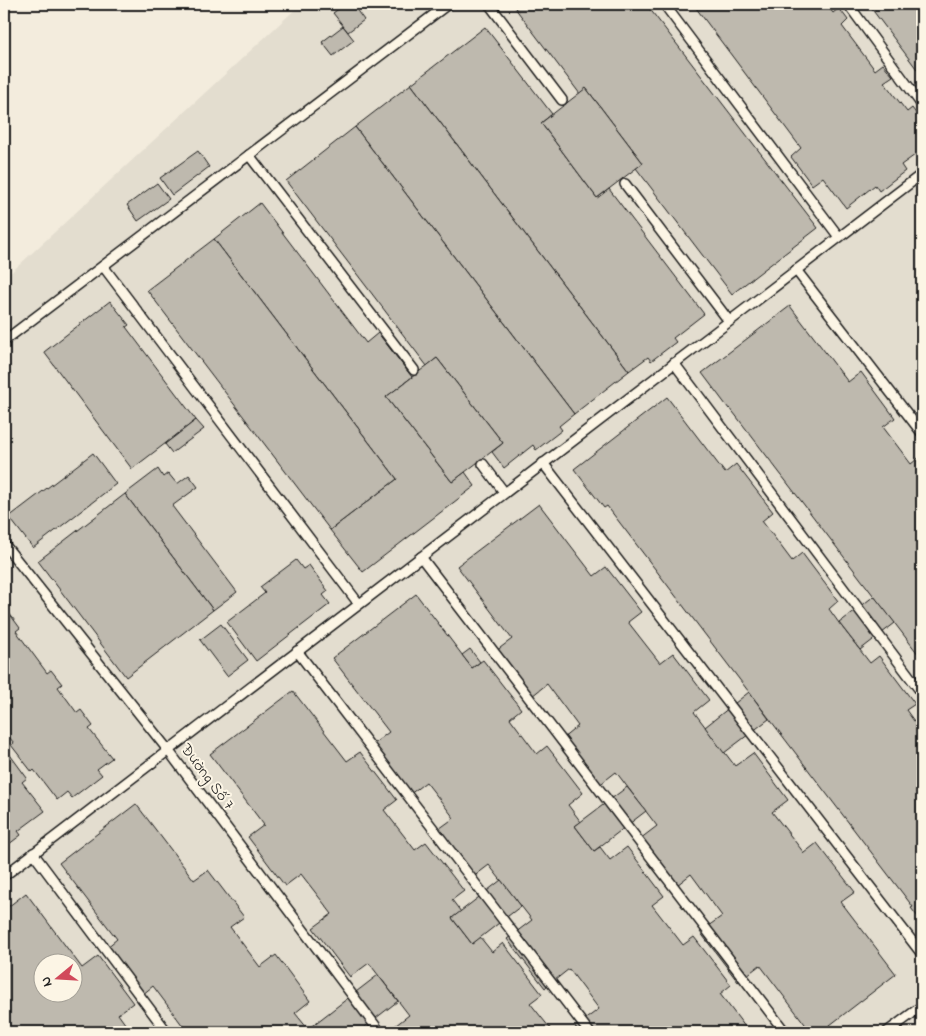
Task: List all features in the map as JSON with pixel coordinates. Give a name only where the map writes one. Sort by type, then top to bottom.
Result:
[{"type":"lane","points":[[4,341],[448,4]]},
{"type":"lane","points":[[489,4],[562,100]]},
{"type":"lane","points":[[664,4],[839,237]]},
{"type":"lane","points":[[848,4],[922,105]]},
{"type":"lane","points":[[249,155],[414,370]]},
{"type":"lane","points":[[4,876],[922,174]]},
{"type":"lane","points":[[626,184],[729,321]]},
{"type":"lane","points":[[102,266],[358,604]]},
{"type":"lane","points":[[796,270],[922,433]]},
{"type":"lane","points":[[674,363],[922,693]]},
{"type":"lane","points":[[543,463],[922,954]]},
{"type":"lane","points":[[483,464],[504,492]]},
{"type":"lane","name":"Đường Số 7","points":[[4,544],[168,750],[380,1032]]},
{"type":"lane","points":[[421,556],[785,1032]]},
{"type":"lane","points":[[296,651],[589,1032]]},
{"type":"lane","points":[[33,853],[167,1032]]},
{"type":"lane","points":[[887,1032],[922,1006]]},
{"type":"shaded area","points":[[301,4],[922,4],[922,1032],[4,1032],[4,279]]},
{"type":"building","points":[[345,4],[352,4],[364,20],[348,32],[333,13]]},
{"type":"building","points":[[520,4],[646,4],[818,228],[732,294],[636,168],[643,163],[586,88],[580,94],[515,8]]},
{"type":"building","points":[[693,4],[826,4],[833,13],[839,8],[848,20],[842,26],[875,70],[883,64],[893,76],[884,82],[907,112],[912,108],[921,120],[916,124],[922,133],[922,150],[901,165],[905,171],[879,191],[875,185],[846,208],[823,177],[812,185],[791,157],[801,148]]},
{"type":"building","points":[[868,4],[922,4],[922,76]]},
{"type":"building","points":[[343,26],[354,40],[333,56],[322,42]]},
{"type":"building","points":[[485,27],[552,114],[541,123],[597,198],[609,189],[704,314],[673,338],[676,342],[651,361],[648,357],[629,371],[411,84]]},
{"type":"building","points":[[411,84],[629,371],[574,414],[355,127]]},
{"type":"building","points":[[586,88],[643,163],[597,198],[541,123]]},
{"type":"building","points":[[355,127],[574,414],[559,426],[562,430],[536,450],[533,445],[504,468],[492,452],[503,443],[437,358],[427,366],[286,181]]},
{"type":"building","points":[[198,151],[209,167],[172,195],[160,178]]},
{"type":"building","points":[[157,183],[169,199],[138,221],[127,205]]},
{"type":"building","points":[[260,203],[366,343],[378,333],[412,377],[386,397],[452,482],[465,472],[475,486],[363,572],[330,530],[397,479],[214,239]]},
{"type":"building","points":[[214,239],[397,479],[330,530],[147,290]]},
{"type":"building","points":[[110,301],[129,325],[126,327],[196,420],[132,469],[44,352]]},
{"type":"building","points":[[790,306],[848,382],[861,372],[895,418],[883,427],[911,464],[922,455],[922,659],[702,373]]},
{"type":"building","points":[[437,358],[503,443],[452,482],[386,397]]},
{"type":"building","points":[[667,397],[725,473],[736,464],[773,512],[762,521],[792,561],[802,553],[838,601],[829,609],[839,623],[870,663],[879,656],[915,704],[906,710],[922,732],[922,922],[911,908],[913,907],[607,506],[604,508],[574,469]]},
{"type":"building","points":[[196,420],[204,429],[172,453],[165,444]]},
{"type":"building","points":[[93,453],[116,484],[33,548],[9,517]]},
{"type":"building","points":[[158,469],[163,477],[168,473],[177,484],[189,475],[198,487],[172,506],[237,592],[213,610],[125,494]]},
{"type":"building","points":[[125,494],[213,610],[126,677],[38,561]]},
{"type":"building","points":[[539,504],[594,576],[606,567],[641,612],[628,622],[660,663],[673,653],[709,700],[694,712],[735,766],[753,753],[788,800],[772,812],[804,853],[817,843],[855,892],[841,902],[896,974],[821,1032],[811,1032],[760,965],[738,982],[700,932],[722,916],[691,874],[672,889],[636,842],[657,826],[616,772],[593,790],[557,743],[578,726],[547,684],[527,700],[492,654],[512,639],[457,566]]},
{"type":"building","points":[[296,560],[303,569],[309,565],[328,591],[323,595],[330,604],[256,661],[227,622],[265,593],[260,587]]},
{"type":"building","points":[[416,594],[472,668],[483,660],[521,709],[510,718],[537,754],[547,746],[583,793],[568,805],[581,822],[575,826],[594,851],[600,847],[610,860],[627,847],[664,896],[652,905],[683,945],[694,937],[731,985],[720,994],[749,1032],[579,1032],[575,1027],[599,1009],[569,969],[545,988],[507,939],[532,920],[489,865],[468,881],[432,834],[454,818],[426,782],[405,798],[368,748],[389,732],[332,658]]},
{"type":"building","points":[[874,596],[895,623],[860,650],[839,623]]},
{"type":"building","points":[[9,613],[20,628],[16,631],[47,673],[51,670],[62,684],[58,687],[77,713],[81,710],[93,726],[89,729],[112,758],[97,769],[102,775],[72,798],[67,792],[57,800],[34,770],[32,772],[11,745],[14,743],[4,731],[4,616]]},
{"type":"building","points":[[221,624],[248,660],[227,676],[200,640]]},
{"type":"building","points":[[470,649],[480,662],[472,668],[462,655]]},
{"type":"building","points":[[293,691],[347,761],[360,752],[397,800],[384,810],[415,850],[426,842],[464,891],[452,900],[461,912],[452,918],[472,944],[480,937],[492,952],[503,943],[542,994],[530,1003],[553,1032],[387,1032],[409,1015],[369,963],[350,977],[313,928],[332,914],[301,874],[285,886],[248,837],[264,825],[210,754]]},
{"type":"building","points":[[749,692],[769,719],[724,753],[705,727]]},
{"type":"building","points":[[5,748],[27,778],[22,782],[45,811],[18,831],[21,835],[4,848]]},
{"type":"building","points":[[627,787],[646,811],[594,851],[575,826]]},
{"type":"building","points":[[136,804],[194,880],[208,870],[244,917],[230,927],[260,967],[276,955],[310,1001],[295,1013],[308,1029],[304,1032],[175,1032],[183,1026],[153,986],[137,999],[101,952],[117,939],[59,863]]},
{"type":"building","points":[[501,880],[521,906],[472,944],[452,918]]},
{"type":"building","points":[[26,893],[72,954],[32,954],[32,1004],[82,1004],[82,968],[98,956],[133,1003],[118,1014],[131,1032],[4,1032],[4,910]]},
{"type":"building","points":[[378,975],[398,1001],[358,1032],[304,1032]]}]
